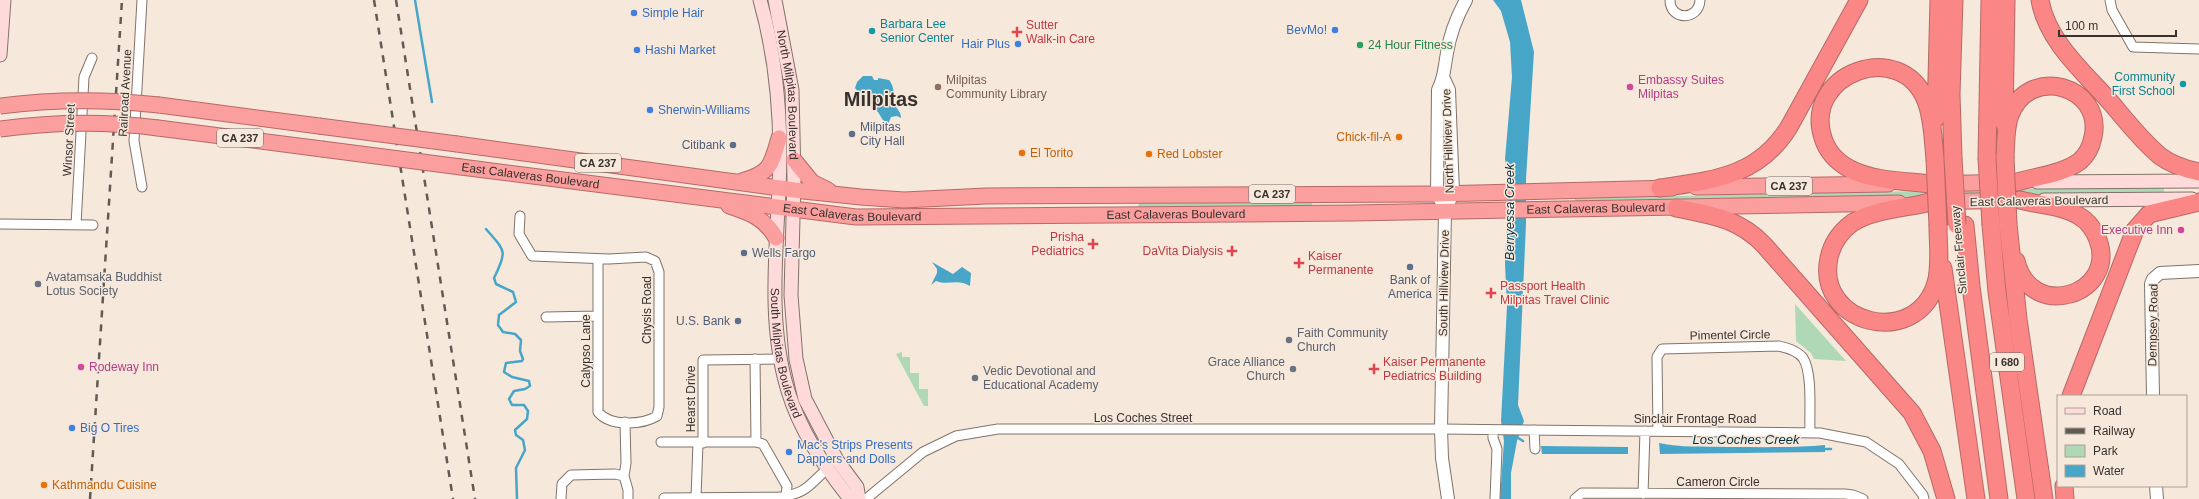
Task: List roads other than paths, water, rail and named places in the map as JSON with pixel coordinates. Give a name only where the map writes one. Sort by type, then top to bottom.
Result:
[{"type":"highway","points":[[1660,188],[1714,180],[1754,164],[1765,156],[1789,127],[1858,0]]},
{"type":"highway","points":[[1935,159],[1939,0]]},
{"type":"highway","name":"Sinclair Freeway","points":[[1954,0],[1951,79],[1961,225],[1964,306],[1991,499]]},
{"type":"highway","name":"I 680","points":[[1957,158],[1963,0]]},
{"type":"highway","name":"I 680","points":[[1990,0],[1987,158],[1991,225],[1997,292],[2026,499]]},
{"type":"highway","points":[[2006,0],[2004,68],[2005,157],[2008,224],[2018,319],[2044,499]]},
{"type":"highway","points":[[2040,0],[2048,25],[2060,44],[2137,133],[2160,156],[2174,164],[2199,172]]},
{"type":"highway","points":[[1931,184],[1872,176],[1850,169],[1839,161],[1827,148],[1820,128],[1822,111],[1827,95],[1838,81],[1855,71],[1879,67],[1902,73],[1917,86],[1926,100],[1931,118],[1935,159],[1938,226],[1938,276],[1932,294],[1919,310],[1901,320],[1880,323],[1869,321],[1852,314],[1837,298],[1832,289],[1828,271],[1830,252],[1839,235],[1853,223],[1866,217],[1932,202]]},
{"type":"highway","points":[[2005,157],[2010,114],[2027,92],[2043,86],[2064,88],[2083,99],[2089,108],[2094,126],[2094,135],[2087,153],[2081,160],[2062,170],[2017,182]]},
{"type":"highway","name":"East Calaveras Boulevard","points":[[0,106],[70,100],[119,101],[159,105],[794,190],[904,200],[986,196],[1505,193],[1660,188],[2017,182]]},
{"type":"highway","name":"East Calaveras Boulevard","points":[[0,129],[75,122],[158,128],[693,195],[856,217],[1505,211],[2020,200]]},
{"type":"highway","points":[[739,182],[764,173],[771,163],[778,138]]},
{"type":"highway","points":[[794,160],[809,179],[824,189],[861,197]]},
{"type":"highway","points":[[693,195],[758,217],[770,228],[776,238]]},
{"type":"highway","points":[[2008,224],[2020,273],[2030,287],[2038,292],[2056,296],[2070,295],[2082,290],[2094,276],[2101,260],[2101,252],[2097,236],[2086,221],[2072,213],[2020,200]]},
{"type":"highway","points":[[2071,395],[2135,230],[2149,214],[2199,200]]},
{"type":"highway","points":[[1676,208],[1724,218],[1745,228],[1764,245],[1912,413],[1932,450],[1946,499]]},
{"type":"highway","name":"I 680","points":[[1961,225],[1971,286],[2000,499]]},
{"type":"highway","points":[[1938,226],[1976,499]]},
{"type":"highway","points":[[2064,487],[2065,499]]},
{"type":"main road","points":[[0,55],[4,0]]},
{"type":"main road","name":"North Milpitas Boulevard","points":[[760,0],[766,23],[776,97],[779,188]]},
{"type":"main road","name":"North Milpitas Boulevard","points":[[775,0],[792,90],[794,190]]},
{"type":"main road","name":"East Calaveras Boulevard","points":[[2017,182],[2199,181]]},
{"type":"main road","name":"South Milpitas Boulevard","points":[[779,188],[775,298],[780,359],[788,391],[800,422],[827,469],[847,495],[853,499]]},
{"type":"main road","name":"South Milpitas Boulevard","points":[[794,190],[791,295],[798,368],[805,399],[837,460],[857,487],[860,499]]},
{"type":"main road","name":"East Calaveras Boulevard","points":[[2020,200],[2199,200]]},
{"type":"street","name":"Railroad Avenue","points":[[142,0],[134,141],[142,187]]},
{"type":"street","name":"North Hillview Drive","points":[[1445,211],[1438,194],[1438,90],[1444,79],[1446,55],[1453,24],[1466,0]]},
{"type":"street","points":[[1670,0],[1672,9],[1675,13],[1684,16],[1689,16],[1697,10],[1700,0]]},
{"type":"street","points":[[2110,0],[2112,10],[2133,47],[2199,48]]},
{"type":"street","name":"Winsor Street","points":[[76,225],[84,77],[92,58]]},
{"type":"street","name":"North Hillview Drive","points":[[1444,79],[1449,90],[1453,193],[1445,211]]},
{"type":"street","name":"South Hillview Drive","points":[[1445,211],[1441,429],[1442,458],[1448,499]]},
{"type":"street","name":"Chysis Road","points":[[520,216],[519,234],[532,256],[598,259],[646,257],[655,261],[659,272],[659,407],[657,416],[642,422],[625,422]]},
{"type":"street","points":[[0,224],[93,225]]},
{"type":"street","name":"Calypso Lane","points":[[598,259],[598,412],[608,420],[625,422]]},
{"type":"street","name":"Dempsey Road","points":[[2153,395],[2153,279],[2160,273],[2199,272]]},
{"type":"street","points":[[546,317],[598,316]]},
{"type":"street","name":"Pimentel Circle","points":[[1658,431],[1657,357],[1662,349],[1779,346],[1795,351],[1803,358],[1808,370],[1810,432]]},
{"type":"street","name":"Hearst Drive","points":[[701,443],[703,360],[780,359]]},
{"type":"street","points":[[755,360],[756,442]]},
{"type":"street","points":[[625,422],[626,463],[624,476],[628,499]]},
{"type":"street","name":"Los Coches Street","points":[[866,499],[923,452],[956,436],[998,429],[1441,429]]},
{"type":"street","name":"Sinclair Frontage Road","points":[[1441,429],[1810,432],[1866,442],[1899,464],[1923,495],[1924,499]]},
{"type":"street","points":[[1494,430],[1493,438],[1497,449],[1495,499]]},
{"type":"street","points":[[1532,430],[1535,449]]},
{"type":"street","points":[[1643,494],[1646,431]]},
{"type":"street","points":[[661,442],[756,442],[763,444],[787,486],[786,496]]},
{"type":"street","points":[[696,498],[701,443]]},
{"type":"street","points":[[664,498],[729,498],[795,495],[808,489],[827,469]]},
{"type":"street","points":[[561,499],[562,484],[571,475],[614,474],[624,476]]},
{"type":"street","points":[[2156,487],[2157,499]]},
{"type":"street","name":"Cameron Circle","points":[[1575,499],[1582,493],[1698,497],[1822,497],[1853,495],[1863,499]]},
{"type":"water","name":"Berryessa Creek","points":[[1493,0],[1521,0],[1534,52],[1526,179],[1526,224],[1518,405],[1524,421],[1517,441],[1511,473],[1511,499],[1500,499],[1504,441],[1501,421],[1507,306],[1505,264],[1509,179],[1505,159],[1512,77],[1510,42],[1501,11]]},
{"type":"water","points":[[863,76],[872,76],[874,80],[878,80],[878,78],[889,80],[893,89],[894,103],[901,118],[897,116],[891,117],[887,127],[878,112],[861,100],[861,97],[868,97],[867,95],[860,94],[855,88],[857,82]]},
{"type":"water","points":[[932,262],[953,274],[962,267],[971,273],[970,286],[957,282],[945,283],[936,281],[931,285],[937,273],[937,269]]},
{"type":"water","points":[[1659,443],[1684,446],[1727,447],[1788,447],[1825,445],[1825,452],[1660,454]]},
{"type":"water","points":[[1541,446],[1628,447],[1628,454],[1542,454]]},
{"type":"waterway","points":[[415,0],[432,102]]},
{"type":"waterway","points":[[486,229],[501,247],[503,256],[494,278],[496,284],[513,292],[516,302],[499,315],[498,325],[503,332],[515,334],[521,340],[520,351],[523,359],[522,361],[506,363],[504,372],[512,377],[529,381],[530,386],[525,389],[514,391],[509,399],[512,405],[524,405],[528,411],[527,419],[515,430],[516,435],[523,440],[525,450],[516,468],[517,499]]},
{"type":"waterway","name":"Los Coches Creek","points":[[1515,436],[1523,441]]},
{"type":"waterway","name":"Los Coches Creek","points":[[1822,449],[1831,449]]},
{"type":"railway","points":[[90,499],[122,0]]},
{"type":"railway","points":[[374,0],[453,499]]},
{"type":"railway","points":[[396,0],[475,499]]},
{"type":"place","name":"Simple Hair","points":[[634,13]]},
{"type":"place","name":"BevMo!","points":[[1335,30]]},
{"type":"place","name":"Barbara Lee Senior Center","points":[[872,31]]},
{"type":"place","name":"Sutter Walk-in Care","points":[[1017,32]]},
{"type":"place","name":"Hair Plus","points":[[1018,44]]},
{"type":"place","name":"24 Hour Fitness","points":[[1360,45]]},
{"type":"place","name":"Hashi Market","points":[[637,50]]},
{"type":"place","name":"Community First School","points":[[2183,84]]},
{"type":"place","name":"Milpitas Community Library","points":[[938,87]]},
{"type":"place","name":"Embassy Suites Milpitas","points":[[1630,87]]},
{"type":"place","name":"Sherwin-Williams","points":[[650,110]]},
{"type":"place","name":"Milpitas City Hall","points":[[852,134]]},
{"type":"place","name":"Chick-fil-A","points":[[1399,137]]},
{"type":"place","name":"Citibank","points":[[733,145]]},
{"type":"place","name":"El Torito","points":[[1022,153]]},
{"type":"place","name":"Red Lobster","points":[[1149,154]]},
{"type":"place","name":"Executive Inn","points":[[2181,230]]},
{"type":"place","name":"Prisha Pediatrics","points":[[1093,244]]},
{"type":"place","name":"DaVita Dialysis","points":[[1232,251]]},
{"type":"place","name":"Wells Fargo","points":[[744,253]]},
{"type":"place","name":"Kaiser Permanente","points":[[1299,263]]},
{"type":"place","name":"Bank of America","points":[[1410,267]]},
{"type":"place","name":"Avatamsaka Buddhist Lotus Society","points":[[38,284]]},
{"type":"place","name":"Passport Health Milpitas Travel Clinic","points":[[1491,293]]},
{"type":"place","name":"U.S. Bank","points":[[738,321]]},
{"type":"place","name":"Faith Community Church","points":[[1289,340]]},
{"type":"place","name":"Rodeway Inn","points":[[81,367]]},
{"type":"place","name":"Grace Alliance Church","points":[[1293,369]]},
{"type":"place","name":"Kaiser Permanente Pediatrics Building","points":[[1374,369]]},
{"type":"place","name":"Vedic Devotional and Educational Academy","points":[[975,378]]},
{"type":"place","name":"Big O Tires","points":[[72,428]]},
{"type":"place","name":"Mac's Strips Presents Dappers and Dolls","points":[[789,452]]},
{"type":"place","name":"Kathmandu Cuisine","points":[[44,485]]},
{"type":"district","name":"Milpitas","points":[[881,99]]}]
